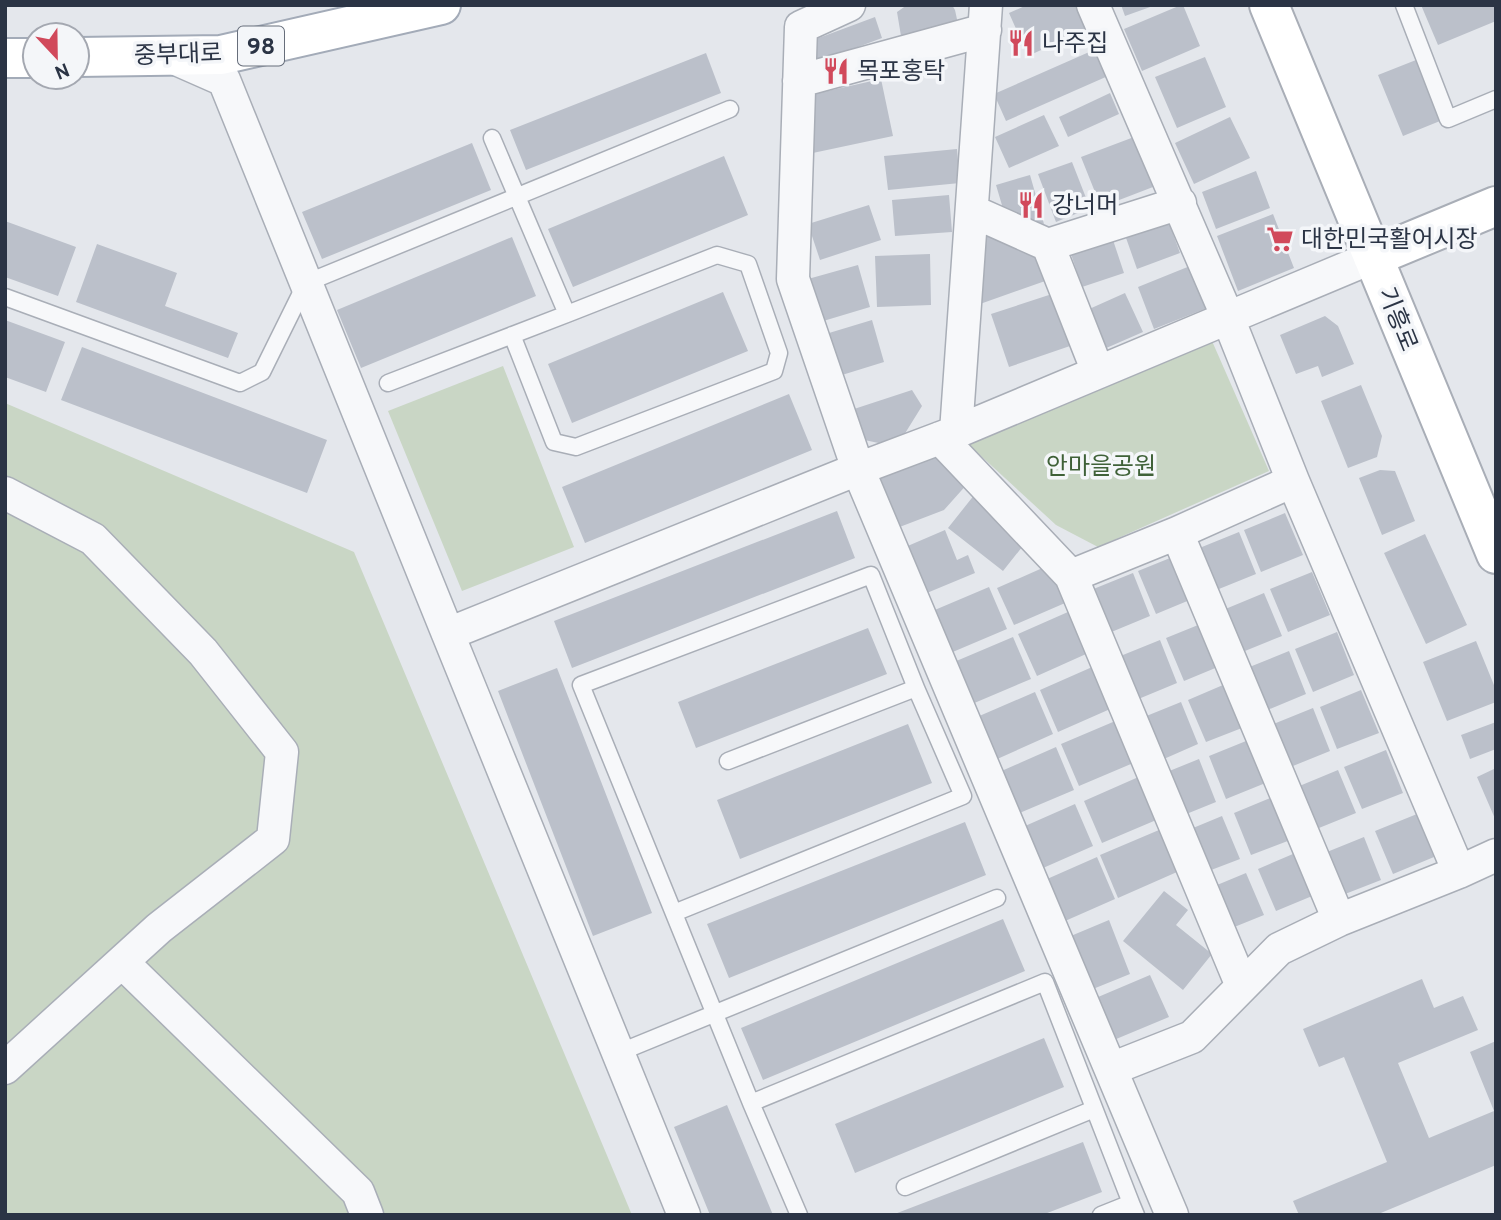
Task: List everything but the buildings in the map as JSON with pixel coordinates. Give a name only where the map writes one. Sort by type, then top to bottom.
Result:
[{"type":"main road","name":"중부대로","points":[[91,57],[221,55],[441,5]]},
{"type":"main road","name":"기흥로","points":[[1269,5],[1496,554]]},
{"type":"main road","points":[[1373,257],[1496,206]]},
{"type":"street","points":[[849,5],[801,27],[793,279],[858,468],[1172,1215]]},
{"type":"street","points":[[1093,5],[1180,204],[1293,481],[1459,872]]},
{"type":"street","points":[[799,81],[985,18],[972,211],[948,435],[1071,576],[1242,986]]},
{"type":"street","points":[[224,80],[279,42]]},
{"type":"street","points":[[170,56],[224,80],[684,1215]]},
{"type":"street","points":[[972,211],[1048,245],[1180,204]]},
{"type":"street","points":[[1048,245],[1098,372]]},
{"type":"street","points":[[448,634],[858,468],[948,435],[1373,257]]},
{"type":"street","points":[[1071,576],[1177,533],[1293,481]]},
{"type":"street","points":[[5,493],[93,539],[203,652],[282,752],[273,839],[159,928],[5,1068]]},
{"type":"street","points":[[1177,533],[1339,920]]},
{"type":"street","points":[[1111,1069],[1192,1037],[1279,949],[1339,920],[1496,855]]},
{"type":"street","points":[[122,962],[358,1192],[367,1215]]},
{"type":"lane","points":[[1404,5],[1448,119],[1496,99]]},
{"type":"lane","points":[[5,297],[240,383],[262,372],[306,283],[730,109]]},
{"type":"lane","points":[[492,138],[567,314]]},
{"type":"lane","points":[[388,383],[717,255],[748,264],[779,353],[774,371],[576,447],[554,442],[512,335]]},
{"type":"lane","points":[[674,913],[963,796],[871,575],[581,685],[714,1014],[799,1215]]},
{"type":"lane","points":[[728,761],[916,688]]},
{"type":"lane","points":[[618,1053],[997,898]]},
{"type":"lane","points":[[751,1102],[1045,982],[1134,1209],[1101,1215]]},
{"type":"lane","points":[[905,1186],[1094,1108]]},
{"type":"green space","name":"안마을공원","points":[[1212,341],[1269,471],[1098,547],[1056,525],[968,444]]},
{"type":"green space","points":[[503,366],[574,547],[462,591],[388,411]]},
{"type":"green space","points":[[5,403],[354,552],[632,1215],[5,1215]]},
{"type":"place","name":"나주집","points":[[1021,43]]},
{"type":"place","name":"목포홍탁","points":[[836,71]]},
{"type":"place","name":"강너머","points":[[1031,205]]},
{"type":"place","name":"대한민국활어시장","points":[[1280,239]]}]
